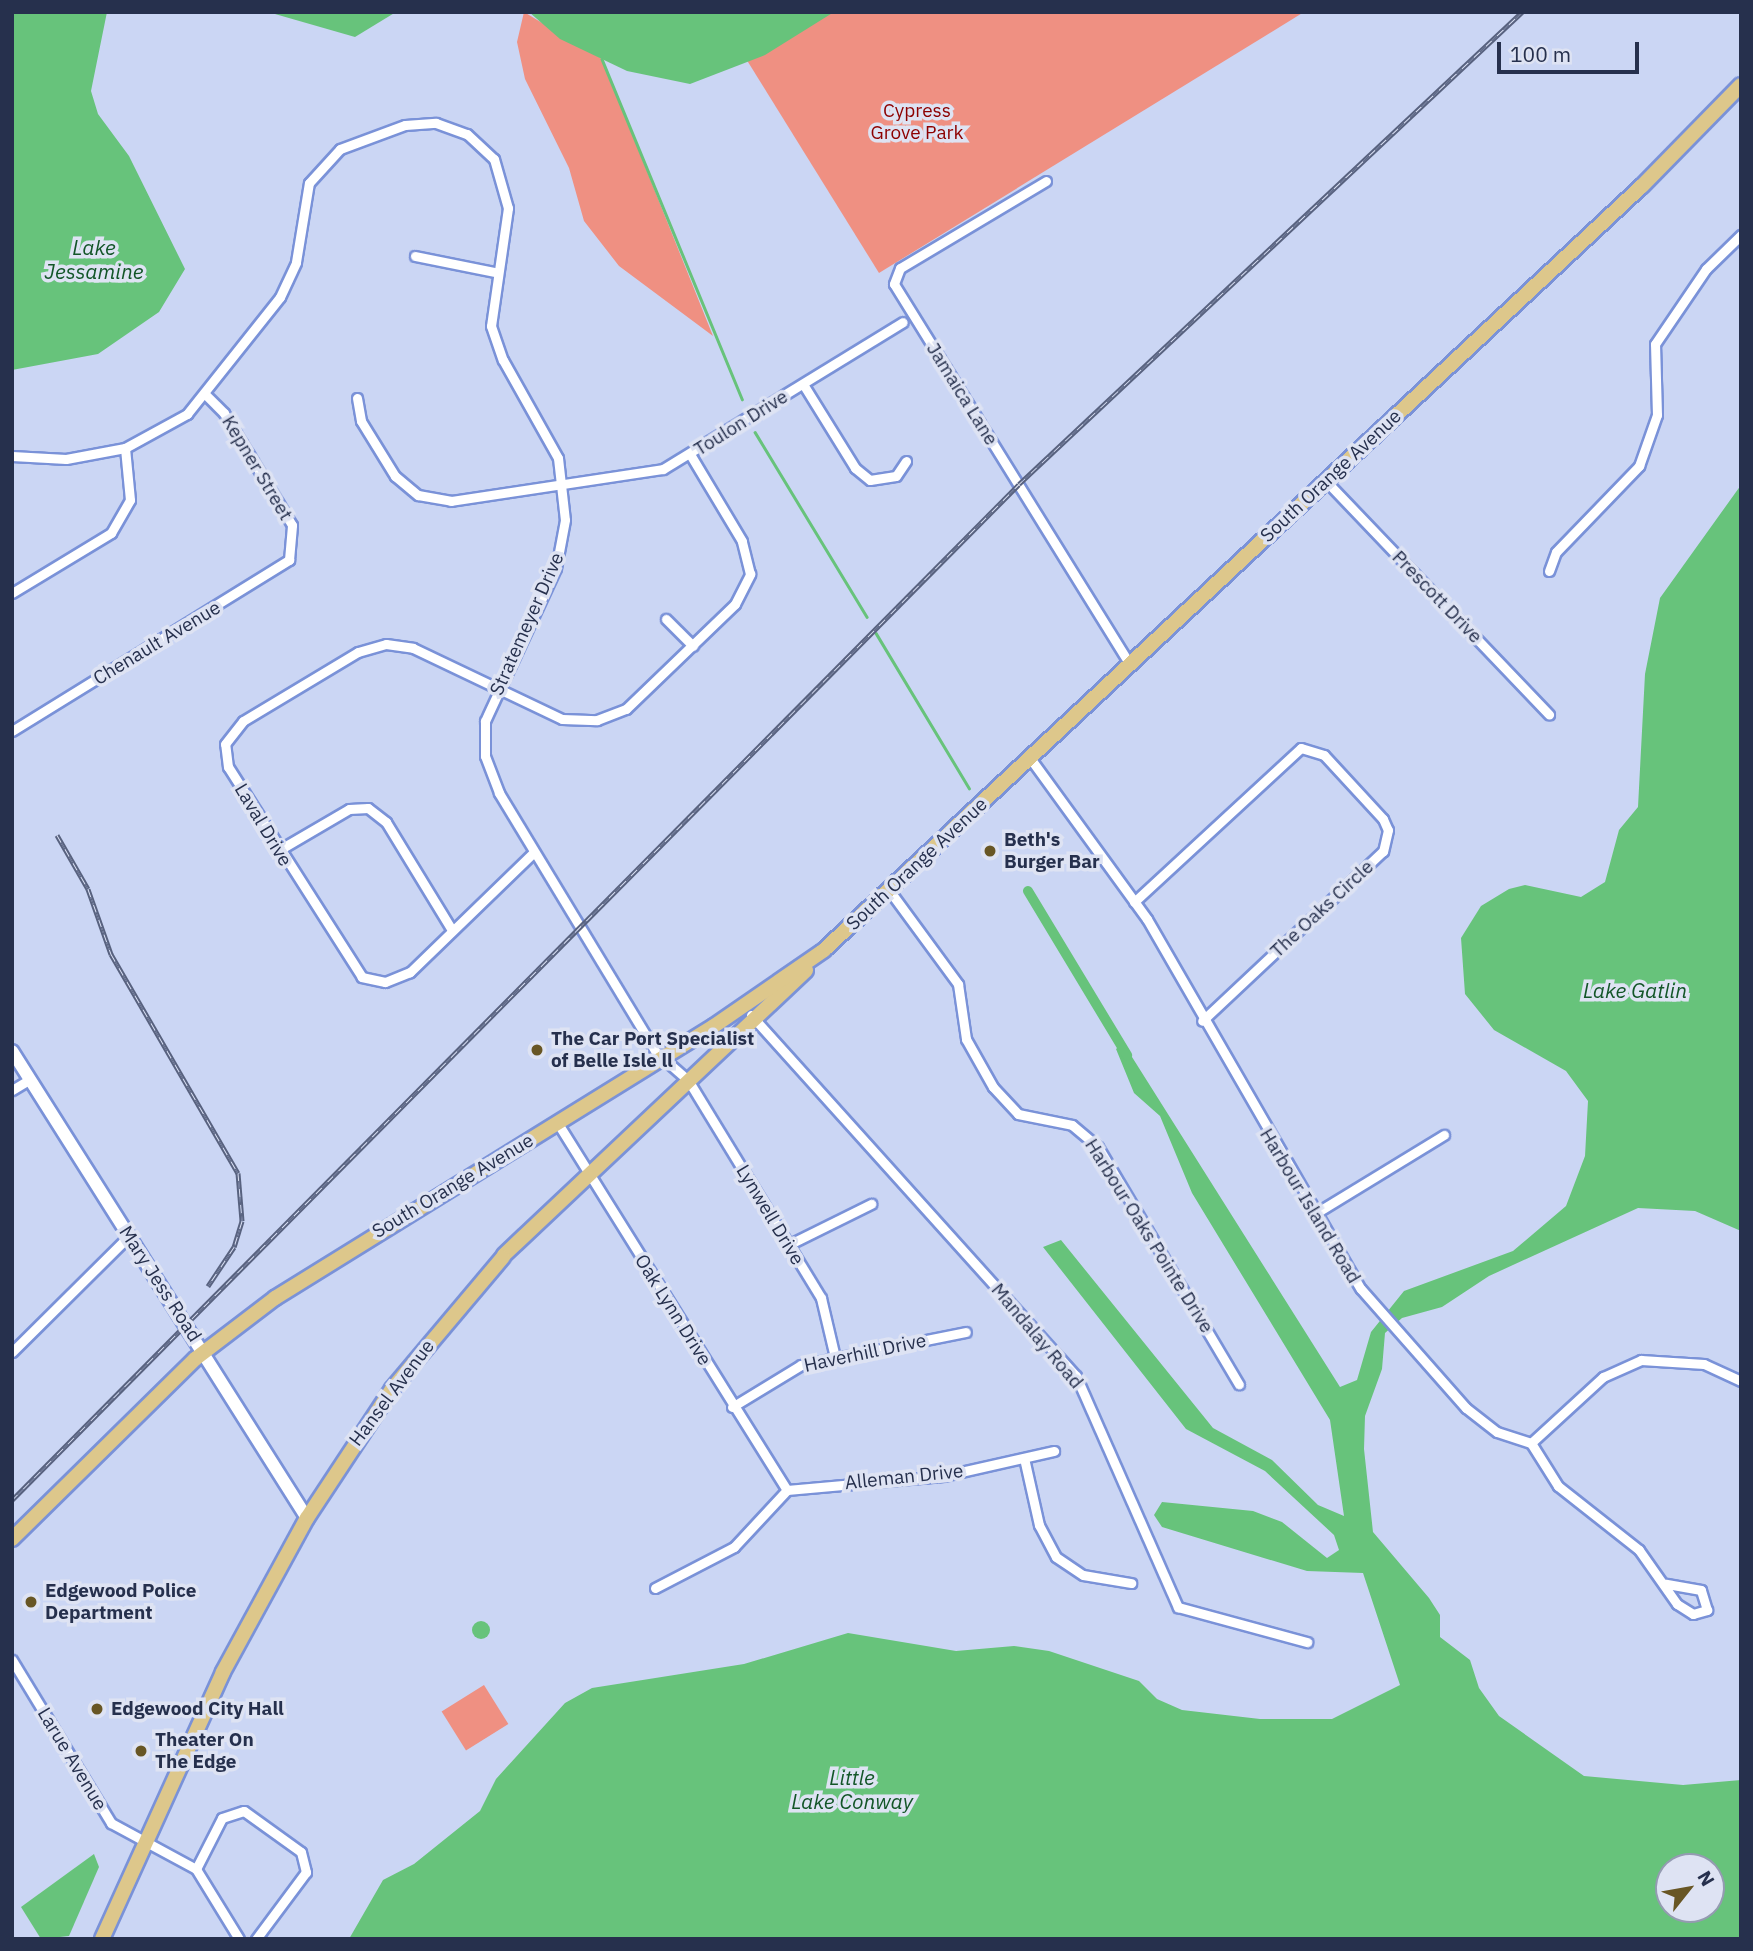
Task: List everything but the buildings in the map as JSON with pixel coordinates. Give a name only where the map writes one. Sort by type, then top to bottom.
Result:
[{"type":"main road","name":"South Orange Avenue","points":[[12,1539],[205,1352],[297,1282],[661,1059],[824,950],[1326,481],[1741,85]]},
{"type":"main road","name":"Hansel Avenue","points":[[102,1939],[240,1637],[307,1518],[392,1389],[504,1256],[588,1172],[688,1080],[757,1023],[824,950]]},
{"type":"street","name":"Stratemeyer Drive","points":[[12,456],[66,459],[125,448],[169,427],[206,395],[289,281],[318,168],[353,143],[420,123],[453,128],[482,146],[507,191],[495,272],[495,343],[551,439],[564,486],[556,568],[485,721],[485,756],[534,852],[661,1059]]},
{"type":"street","name":"Jamaica Lane","points":[[1046,181],[900,268],[894,284],[1130,664]]},
{"type":"street","points":[[1549,571],[1556,552],[1639,466],[1657,415],[1655,344],[1706,269],[1741,235]]},
{"type":"street","points":[[415,256],[495,272]]},
{"type":"street","name":"Toulon Drive","points":[[357,398],[361,421],[384,461],[418,495],[451,501],[564,486],[644,474],[690,454],[903,322]]},
{"type":"street","points":[[803,384],[855,468],[870,480],[896,476],[906,461]]},
{"type":"street","name":"Kepner Street","points":[[206,395],[292,525],[295,548]]},
{"type":"street","points":[[12,593],[111,533],[130,500],[125,448]]},
{"type":"street","name":"Laval Drive","points":[[534,852],[400,979],[362,977],[228,767],[225,744],[234,727],[358,652],[386,644],[413,648],[562,719],[597,720],[626,709],[734,604],[750,574],[742,541],[690,454]]},
{"type":"street","name":"Prescott Drive","points":[[1326,481],[1549,714]]},
{"type":"street","name":"Chenault Avenue","points":[[12,730],[282,567],[295,548]]},
{"type":"street","points":[[666,619],[693,646]]},
{"type":"street","name":"The Oaks Circle","points":[[1134,902],[1301,748],[1324,755],[1382,819],[1383,851],[1202,1021]]},
{"type":"street","name":"Harbour Island Road","points":[[1030,758],[1134,902],[1342,1262],[1384,1316],[1466,1408],[1497,1432],[1531,1443]]},
{"type":"street","points":[[279,850],[349,810],[368,808],[386,822],[452,930]]},
{"type":"street","name":"Harbour Oaks Pointe Drive","points":[[889,890],[958,984],[966,1039],[993,1087],[1018,1114],[1072,1125],[1098,1147],[1239,1384]]},
{"type":"street","name":"Mandalay Road","points":[[743,1006],[1076,1377],[1178,1607],[1307,1642]]},
{"type":"street","name":"Mary Jess Road","points":[[12,1051],[205,1352],[307,1518]]},
{"type":"street","points":[[661,1059],[688,1080]]},
{"type":"street","points":[[12,1090],[30,1079]]},
{"type":"street","name":"Lynwell Drive","points":[[688,1080],[821,1297],[835,1357]]},
{"type":"street","name":"Oak Lynn Drive","points":[[557,1122],[732,1406],[790,1491]]},
{"type":"street","points":[[1316,1213],[1444,1135]]},
{"type":"street","points":[[788,1245],[871,1204]]},
{"type":"street","points":[[12,1352],[129,1236]]},
{"type":"street","name":"Haverhill Drive","points":[[732,1406],[801,1365],[966,1332]]},
{"type":"street","points":[[1666,1584],[1702,1590],[1707,1609],[1699,1615],[1685,1611],[1639,1550],[1558,1486],[1531,1443],[1603,1377],[1641,1360],[1704,1364],[1741,1381]]},
{"type":"street","name":"Alleman Drive","points":[[790,1491],[943,1476],[1055,1451]]},
{"type":"street","points":[[1024,1458],[1040,1525],[1056,1556],[1083,1575],[1131,1583]]},
{"type":"street","points":[[655,1588],[734,1547],[790,1491]]},
{"type":"street","name":"Larue Avenue","points":[[12,1660],[111,1824],[145,1844],[196,1868]]},
{"type":"street","points":[[239,1939],[196,1868],[222,1818],[244,1811],[301,1852],[306,1872],[256,1939]]},
{"type":"green space","points":[[524,12],[602,59],[713,336],[619,266],[584,221],[569,168],[525,79],[517,42]]},
{"type":"green space","name":"Cypress Grove Park","points":[[717,12],[1304,12],[879,273]]},
{"type":"green space","points":[[484,1685],[508,1724],[466,1751],[442,1711]]},
{"type":"water","name":"Lake Jessamine","points":[[12,12],[107,12],[91,91],[98,114],[129,156],[185,269],[159,312],[98,354],[12,370]]},
{"type":"water","points":[[268,12],[396,12],[355,37]]},
{"type":"water","points":[[529,12],[834,12],[765,55],[690,84],[627,71],[560,39]]},
{"type":"water","name":"Little Lake Conway","points":[[1741,485],[1741,1231],[1695,1211],[1638,1208],[1489,1276],[1442,1307],[1402,1318],[1385,1333],[1382,1369],[1365,1416],[1364,1449],[1373,1532],[1429,1598],[1440,1615],[1440,1637],[1470,1660],[1479,1688],[1499,1716],[1584,1776],[1683,1785],[1741,1780],[1741,1939],[349,1939],[383,1880],[414,1864],[480,1811],[496,1779],[565,1703],[592,1688],[744,1664],[848,1633],[956,1651],[1014,1646],[1049,1651],[1139,1681],[1157,1699],[1182,1710],[1260,1719],[1332,1719],[1400,1685],[1363,1573],[1307,1571],[1162,1527],[1154,1515],[1162,1502],[1253,1511],[1282,1522],[1327,1558],[1339,1550],[1334,1535],[1265,1471],[1186,1429],[1043,1247],[1061,1240],[1213,1428],[1272,1460],[1318,1505],[1344,1516],[1330,1420],[1192,1193],[1160,1116],[1134,1093],[1116,1049],[1121,1045],[1132,1057],[1340,1387],[1357,1380],[1371,1332],[1404,1291],[1513,1251],[1566,1206],[1585,1156],[1588,1101],[1566,1071],[1494,1030],[1465,994],[1461,938],[1481,906],[1509,889],[1525,885],[1581,897],[1605,882],[1619,830],[1638,807],[1645,674],[1660,598]]},
{"type":"water","points":[[481,1621],[487,1624],[490,1630],[487,1636],[481,1639],[475,1636],[472,1630],[475,1624]]},
{"type":"water","points":[[94,1854],[99,1867],[69,1936],[41,1939],[21,1907]]},
{"type":"waterway","points":[[602,59],[742,399]]},
{"type":"waterway","points":[[755,432],[867,617]]},
{"type":"waterway","points":[[876,633],[969,788]]},
{"type":"waterway","points":[[1028,891],[1127,1055]]},
{"type":"railway","points":[[12,1500],[1019,484],[1522,12]]},
{"type":"railway","points":[[57,835],[88,889],[111,954],[238,1173],[242,1221],[234,1247],[208,1286]]},
{"type":"place","name":"Beth's Burger Bar","points":[[990,851]]},
{"type":"place","name":"The Car Port Specialist of Belle Isle ll","points":[[537,1050]]},
{"type":"place","name":"Edgewood Police Department","points":[[31,1602]]},
{"type":"place","name":"Edgewood City Hall","points":[[97,1709]]},
{"type":"place","name":"Theater On The Edge","points":[[141,1751]]},
{"type":"water label","name":"Lake Gatlin","points":[[1635,990]]}]
